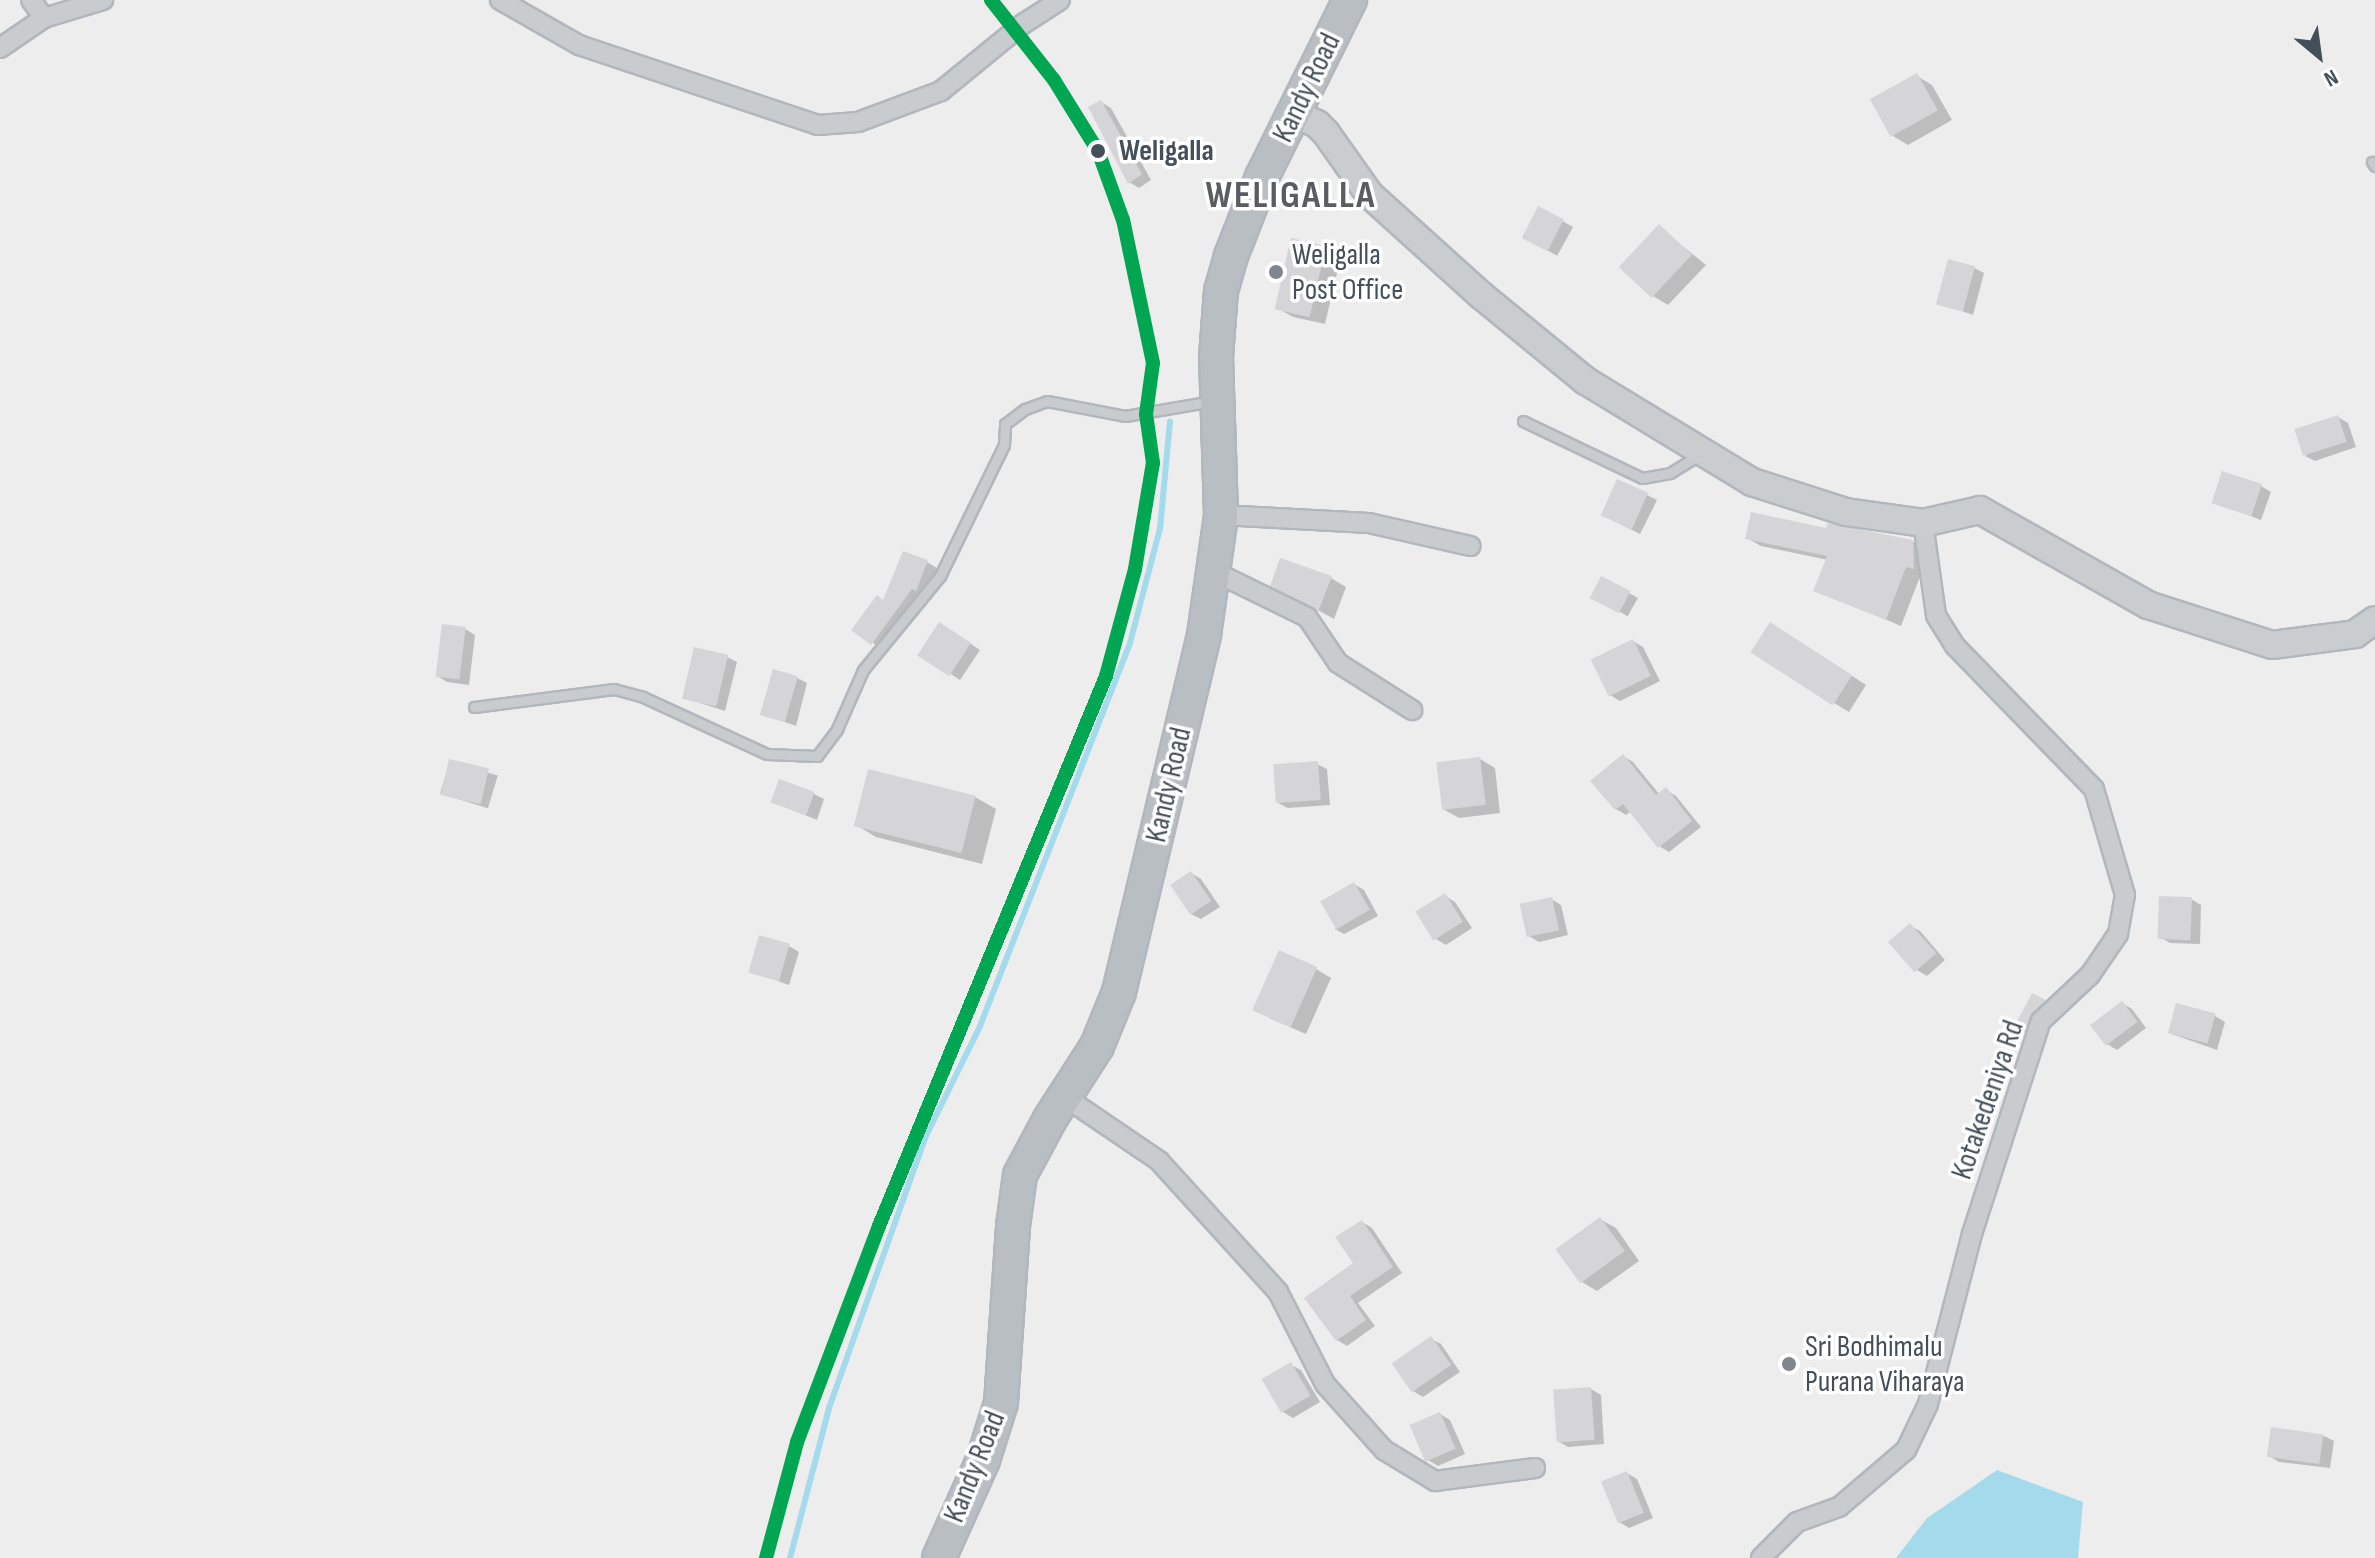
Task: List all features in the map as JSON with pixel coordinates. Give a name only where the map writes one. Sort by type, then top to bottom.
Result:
[{"type":"highway","name":"Kandy Road","points":[[939,1558],[983,1460],[1001,1403],[1013,1226],[1020,1175],[1097,1046],[1119,992],[1204,635],[1221,515],[1217,323],[1231,256],[1262,177],[1350,0]]},
{"type":"street","points":[[31,0],[44,18]]},
{"type":"street","points":[[0,48],[44,18],[103,0]]},
{"type":"street","points":[[500,0],[579,45],[818,125],[858,122],[941,91],[1023,24],[1060,0]]},
{"type":"street","points":[[1295,114],[1317,124],[1326,133],[1369,194],[1482,296],[1574,372],[1752,482],[1846,512],[1923,523],[1980,510],[2148,605],[2272,645],[2355,634],[2375,620]]},
{"type":"street","points":[[1221,515],[1369,523],[1470,546]]},
{"type":"street","name":"Kotakedeniya Rd","points":[[1761,1558],[1797,1522],[1839,1507],[1906,1450],[1928,1404],[1972,1234],[2041,1021],[2090,975],[2118,934],[2125,895],[2094,789],[1955,646],[1936,615],[1923,523]]},
{"type":"street","points":[[1215,572],[1307,617],[1338,663],[1412,710]]},
{"type":"street","points":[[1065,1097],[1159,1161],[1269,1281],[1278,1292],[1325,1384],[1384,1450],[1435,1481],[1535,1468]]},
{"type":"lane","points":[[474,707],[614,689],[643,697],[767,754],[817,756],[837,729],[863,670],[940,576],[1004,445],[1005,424],[1025,409],[1047,401],[1125,416],[1217,400]]},
{"type":"lane","points":[[1523,421],[1642,478],[1670,473],[1705,451]]},
{"type":"water","points":[[1997,1470],[2083,1502],[2078,1558],[1896,1558],[1927,1518]]},
{"type":"building","points":[[1917,73],[1938,111],[1891,137],[1870,99]]},
{"type":"building","name":"Weligalla","points":[[1101,100],[1142,174],[1128,184],[1088,107]]},
{"type":"building","points":[[1538,206],[1564,219],[1547,251],[1522,238]]},
{"type":"building","points":[[1659,224],[1692,255],[1652,298],[1619,267]]},
{"type":"building","points":[[1291,238],[1326,246],[1310,317],[1275,309]]},
{"type":"building","points":[[1948,259],[1975,266],[1963,312],[1936,304]]},
{"type":"building","points":[[2338,415],[2347,442],[2303,456],[2294,429]]},
{"type":"building","points":[[2222,471],[2262,484],[2251,516],[2211,503]]},
{"type":"building","points":[[1617,479],[1648,493],[1632,529],[1601,516]]},
{"type":"building","points":[[1751,512],[1826,528],[1828,523],[1913,540],[1914,569],[1906,567],[1886,620],[1813,591],[1827,556],[1745,539]]},
{"type":"building","points":[[903,551],[928,560],[916,591],[912,589],[871,645],[851,630],[877,595],[883,600]]},
{"type":"building","points":[[1280,558],[1332,576],[1318,612],[1270,586]]},
{"type":"building","points":[[1601,576],[1630,591],[1619,613],[1590,598]]},
{"type":"building","points":[[939,622],[971,643],[949,676],[917,656]]},
{"type":"building","points":[[1770,622],[1852,675],[1833,706],[1750,652]]},
{"type":"building","points":[[442,624],[466,627],[459,680],[436,677]]},
{"type":"building","points":[[1633,639],[1651,676],[1609,696],[1591,660]]},
{"type":"building","points":[[694,647],[728,655],[716,707],[682,699]]},
{"type":"building","points":[[773,669],[798,676],[785,722],[760,715]]},
{"type":"building","points":[[1623,754],[1656,795],[1666,787],[1692,821],[1658,848],[1623,804],[1615,810],[1590,781]]},
{"type":"building","points":[[1480,757],[1486,805],[1442,810],[1436,762]]},
{"type":"building","points":[[449,759],[489,768],[481,804],[441,795]]},
{"type":"building","points":[[1318,761],[1321,800],[1276,803],[1273,764]]},
{"type":"building","points":[[868,769],[976,796],[961,853],[854,826]]},
{"type":"building","points":[[779,779],[815,792],[806,815],[770,802]]},
{"type":"building","points":[[1191,871],[1211,901],[1190,915],[1170,885]]},
{"type":"building","points":[[1354,882],[1370,910],[1336,929],[1320,902]]},
{"type":"building","points":[[1445,893],[1463,922],[1433,940],[1415,912]]},
{"type":"building","points":[[2159,896],[2192,897],[2190,940],[2157,939]]},
{"type":"building","points":[[1552,897],[1559,930],[1527,937],[1520,904]]},
{"type":"building","points":[[1910,923],[1936,953],[1914,972],[1888,942]]},
{"type":"building","points":[[759,935],[790,944],[779,981],[748,972]]},
{"type":"building","points":[[1279,950],[1317,967],[1291,1027],[1252,1010]]},
{"type":"building","points":[[2032,993],[2046,1000],[2030,1017],[2024,1034],[2013,1029]]},
{"type":"building","points":[[2122,1001],[2138,1022],[2106,1046],[2090,1025]]},
{"type":"building","points":[[2176,1003],[2216,1014],[2208,1044],[2168,1033]]},
{"type":"building","points":[[1600,1217],[1625,1251],[1580,1283],[1556,1249]]},
{"type":"building","points":[[1362,1220],[1393,1267],[1350,1296],[1366,1320],[1336,1341],[1304,1298],[1353,1263],[1335,1237]]},
{"type":"building","points":[[1431,1336],[1451,1365],[1412,1392],[1392,1364]]},
{"type":"building","points":[[1291,1362],[1310,1396],[1281,1413],[1262,1379]]},
{"type":"building","points":[[1591,1387],[1595,1440],[1557,1443],[1553,1390]]},
{"type":"building","points":[[1440,1412],[1456,1449],[1425,1462],[1410,1425]]},
{"type":"building","points":[[2271,1427],[2323,1434],[2319,1464],[2267,1457]]},
{"type":"building","points":[[1627,1471],[1644,1513],[1618,1523],[1601,1481]]},
{"type":"waterway","points":[[790,1558],[829,1408],[925,1138],[980,1026],[1130,643],[1160,529],[1170,421]]},
{"type":"transit line","points":[[766,1558],[797,1442],[879,1226],[1106,676],[1135,569],[1153,463],[1146,414],[1153,363],[1123,220],[1098,151],[1054,80],[991,0]]},
{"type":"place","name":"Weligalla","points":[[1098,151]]},
{"type":"place","name":"Weligalla Post Office","points":[[1276,272]]},
{"type":"place","name":"Sri Bodhimalu Purana Viharaya","points":[[1789,1364]]},
{"type":"district","name":"WELIGALLA","points":[[1291,196]]}]
